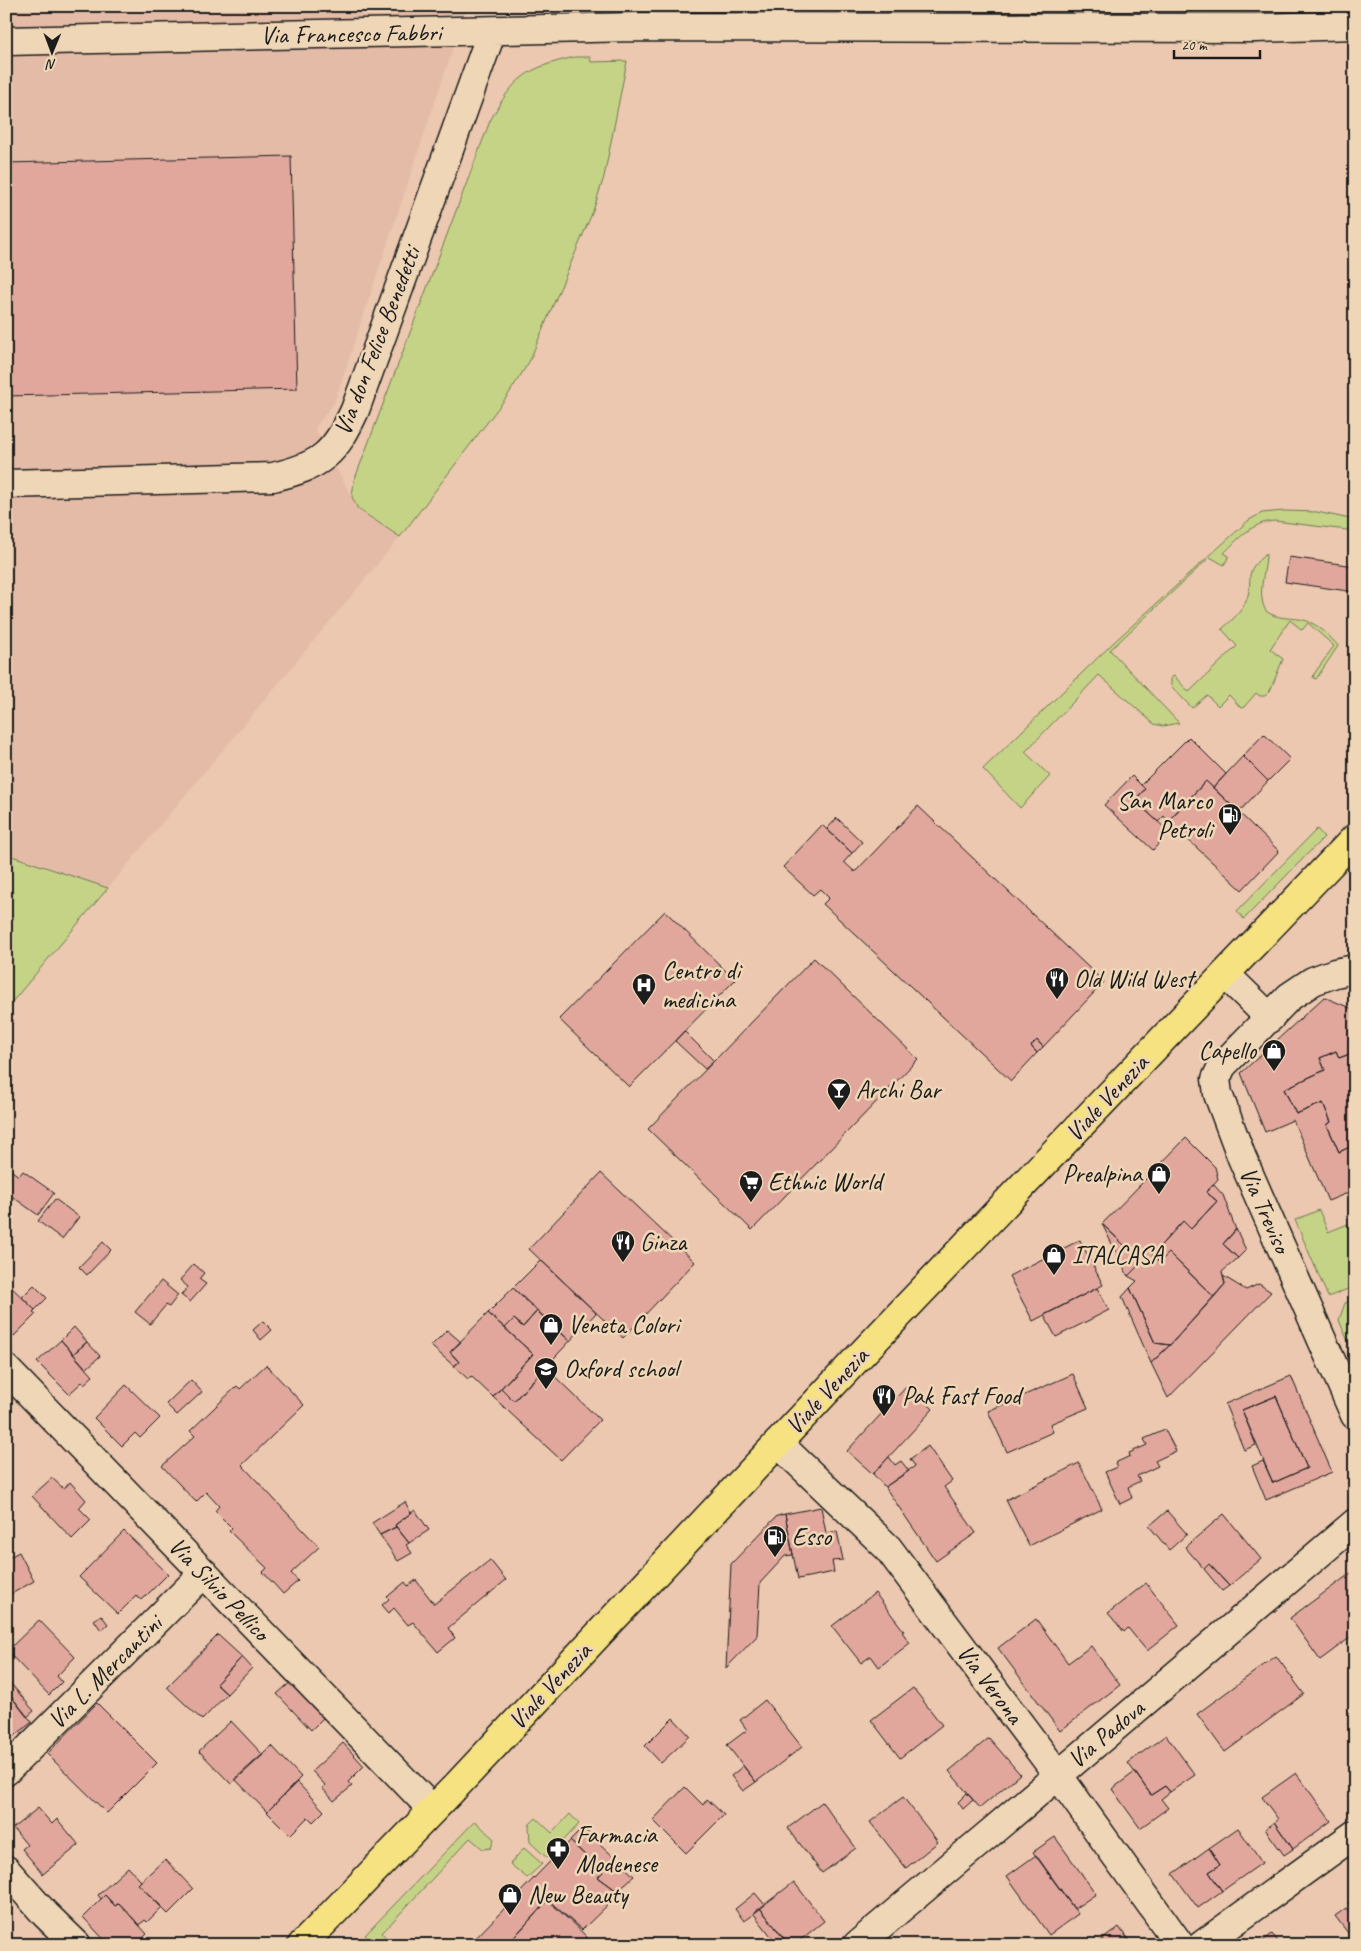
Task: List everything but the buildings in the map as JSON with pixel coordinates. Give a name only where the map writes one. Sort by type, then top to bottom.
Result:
[{"type":"main road","name":"Viale Venezia","points":[[302,1945],[1355,838]]},
{"type":"street","name":"Via Francesco Fabbri","points":[[6,41],[492,31],[638,16],[1255,28],[1355,25]]},
{"type":"street","name":"Via don Felice Benedetti","points":[[6,484],[273,477],[298,472],[318,461],[335,448],[355,410],[492,31]]},
{"type":"street","name":"Via Treviso","points":[[1355,969],[1335,973],[1313,981],[1289,997],[1222,1066],[1216,1079],[1218,1094],[1242,1158],[1355,1415]]},
{"type":"street","points":[[1225,974],[1270,1018]]},
{"type":"street","name":"Via Silvio Pellico","points":[[6,1369],[432,1810]]},
{"type":"street","name":"Via Verona","points":[[778,1443],[888,1548],[1058,1775],[1180,1945]]},
{"type":"street","name":"Via Padova","points":[[857,1945],[1355,1523]]},
{"type":"street","name":"Via L. Mercantini","points":[[6,1771],[204,1573]]},
{"type":"street","points":[[1202,1945],[1355,1834]]},
{"type":"street","points":[[6,1870],[45,1914],[76,1945]]},
{"type":"shaded area","points":[[6,6],[467,6],[334,403],[315,428],[358,509],[400,537],[108,888],[6,854]]},
{"type":"green space","points":[[575,57],[590,57],[591,62],[627,61],[604,177],[593,211],[529,362],[508,395],[400,537],[358,509],[352,497],[354,481],[490,121],[507,94],[523,77],[544,65]]},
{"type":"green space","points":[[1284,511],[1317,512],[1355,520],[1355,531],[1275,521],[1267,522],[1259,524],[1246,532],[1224,553],[1229,556],[1224,565],[1210,557],[1110,650],[1179,723],[1163,726],[1154,724],[1099,675],[1025,752],[1050,776],[1020,808],[983,769],[1114,642],[1249,520],[1262,513]]},
{"type":"green space","points":[[1266,554],[1262,597],[1266,611],[1280,617],[1304,620],[1314,624],[1338,646],[1316,679],[1313,678],[1334,646],[1308,623],[1302,630],[1290,620],[1270,649],[1283,659],[1270,691],[1265,696],[1260,696],[1256,693],[1241,708],[1229,695],[1218,706],[1207,695],[1192,708],[1171,686],[1171,678],[1174,676],[1189,692],[1237,646],[1222,629],[1236,616],[1245,604],[1249,591],[1251,571]]},
{"type":"green space","points":[[1317,829],[1324,837],[1244,919],[1237,911]]},
{"type":"green space","points":[[6,854],[108,888],[6,1009]]},
{"type":"green space","points":[[1319,1210],[1328,1232],[1348,1224],[1355,1240],[1355,1286],[1328,1297],[1295,1220]]},
{"type":"green space","points":[[1355,1299],[1355,1358],[1339,1320],[1345,1303]]},
{"type":"green space","points":[[570,1814],[579,1824],[547,1858],[530,1842],[529,1825],[536,1818],[552,1833]]},
{"type":"green space","points":[[475,1821],[494,1839],[491,1848],[483,1849],[470,1838],[382,1933],[392,1945],[376,1945],[365,1935]]},
{"type":"green space","points":[[524,1848],[542,1864],[527,1878],[510,1864]]},
{"type":"place","name":"San Marco Petroli","points":[[1230,836]]},
{"type":"place","name":"Old Wild West","points":[[1057,1000]]},
{"type":"place","name":"Centro di medicina","points":[[644,1006]]},
{"type":"place","name":"Capello","points":[[1274,1072]]},
{"type":"place","name":"Archi Bar","points":[[839,1111]]},
{"type":"place","name":"Prealpina","points":[[1159,1195]]},
{"type":"place","name":"Ethnic World","points":[[751,1203]]},
{"type":"place","name":"Ginza","points":[[623,1263]]},
{"type":"place","name":"ITALCASA","points":[[1054,1276]]},
{"type":"place","name":"Veneta Colori","points":[[551,1346]]},
{"type":"place","name":"Oxford school","points":[[546,1390]]},
{"type":"place","name":"Pak Fast Food","points":[[884,1417]]},
{"type":"place","name":"Esso","points":[[775,1558]]},
{"type":"place","name":"Farmacia Modenese","points":[[558,1870]]},
{"type":"place","name":"New Beauty","points":[[510,1916]]}]
